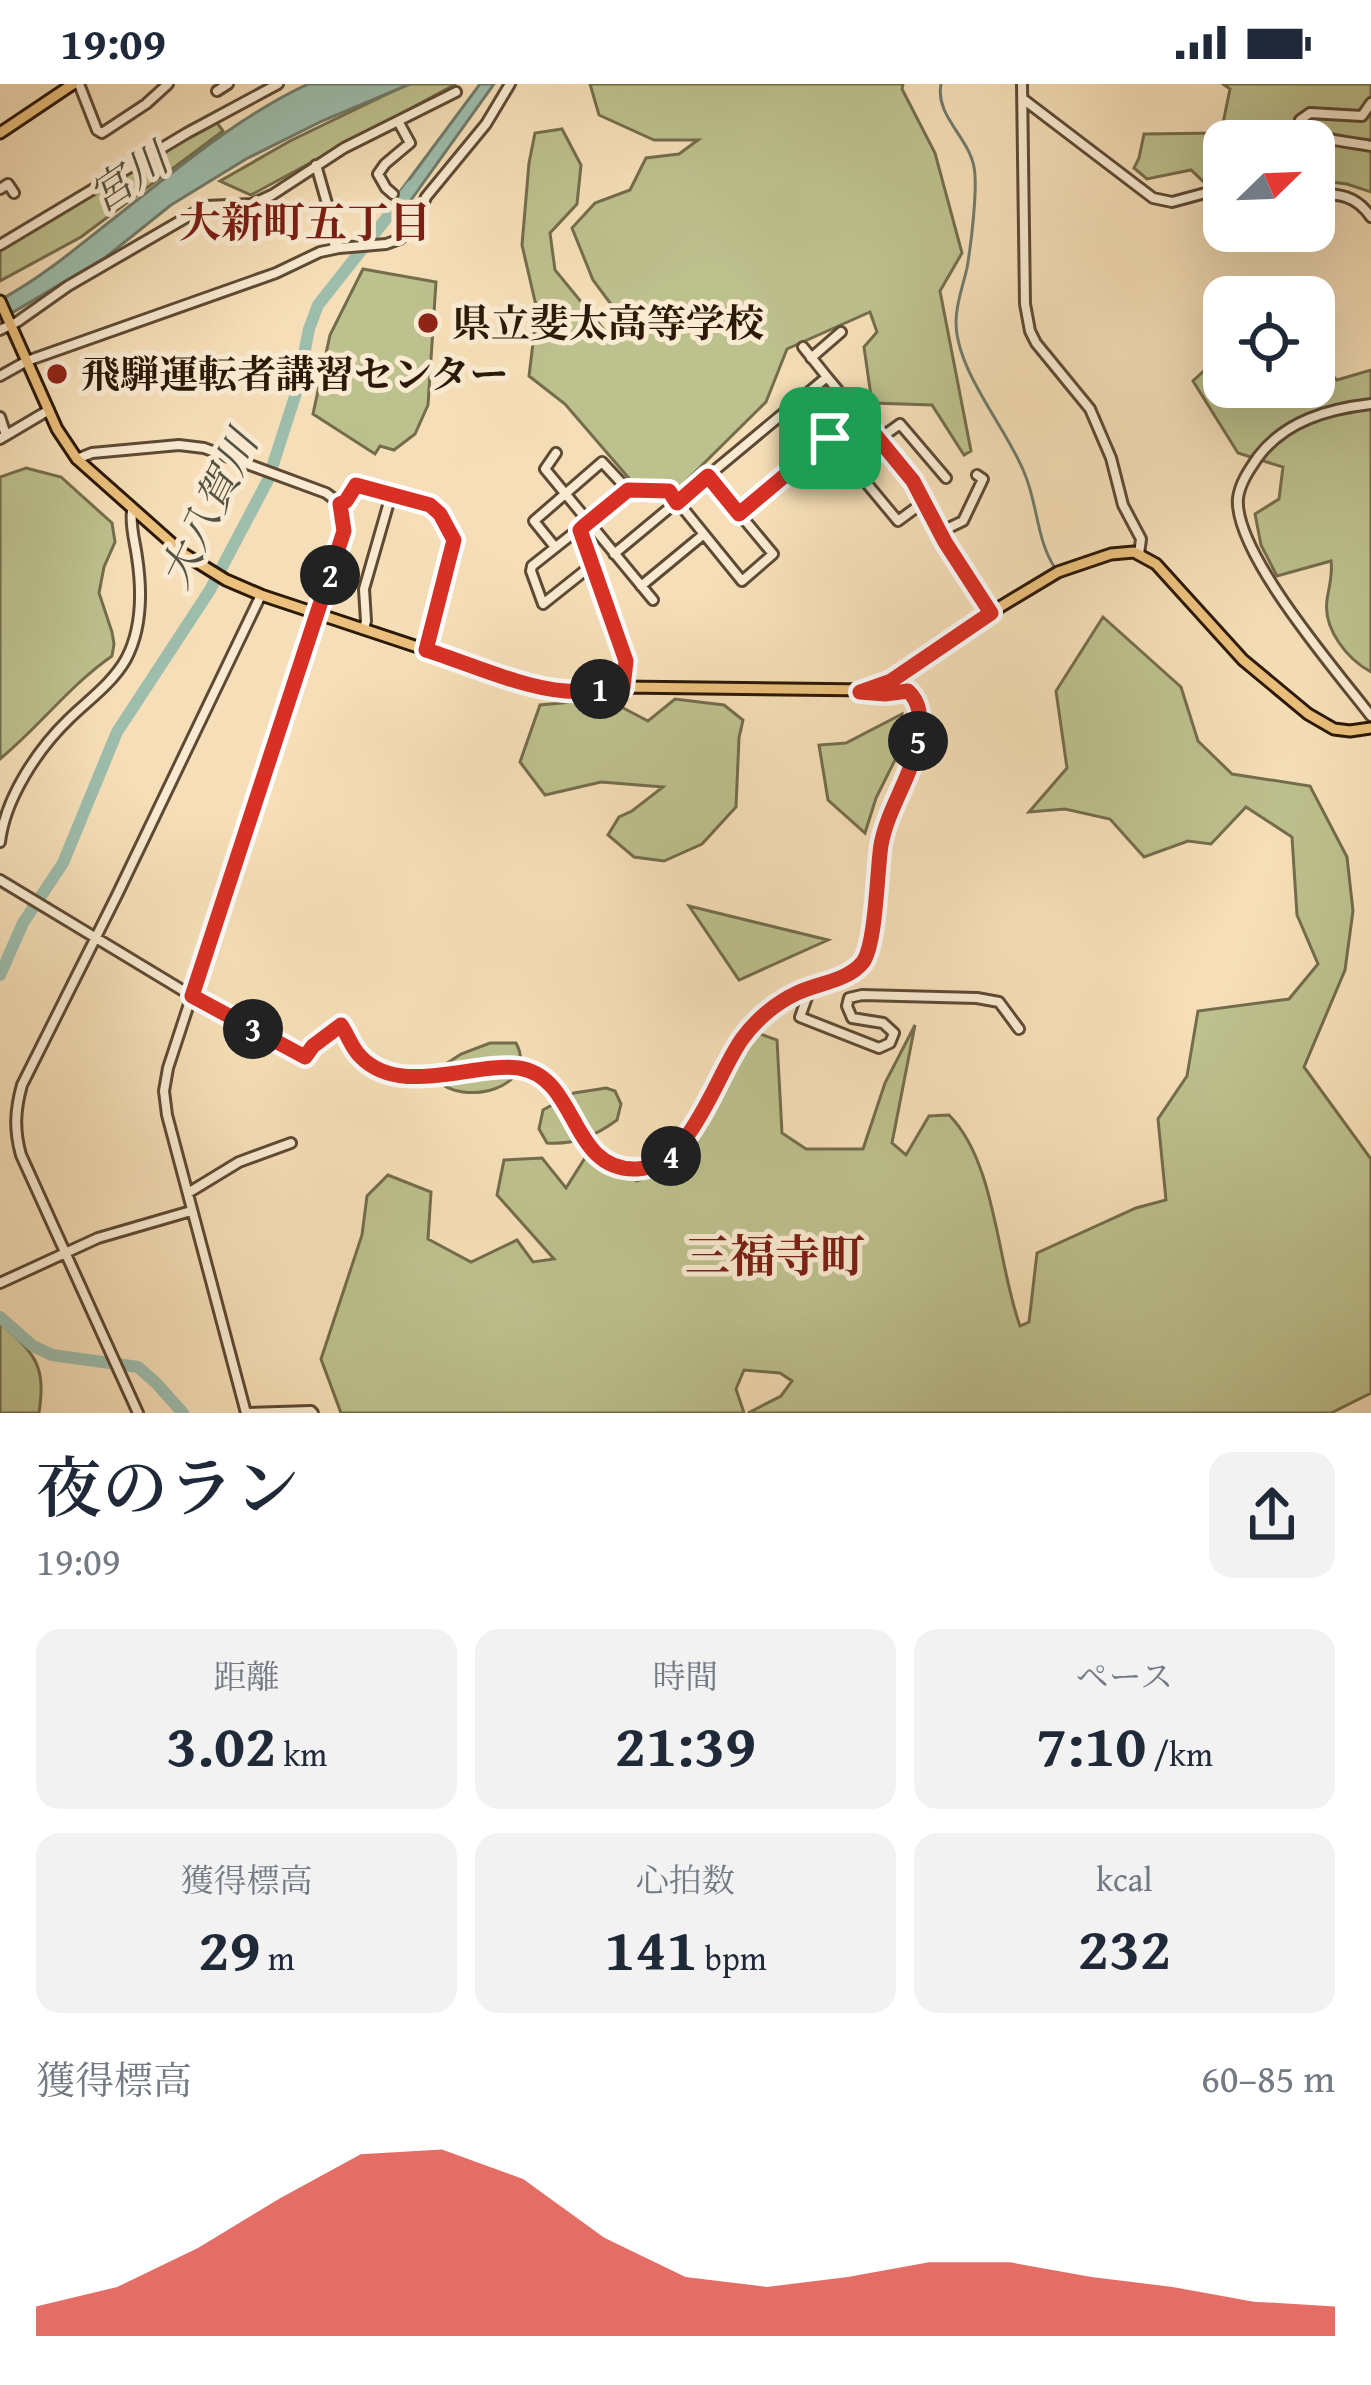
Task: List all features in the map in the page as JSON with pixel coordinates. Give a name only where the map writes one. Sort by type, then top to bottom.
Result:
[{"type":"main road","points":[[0,133],[76,84]]},
{"type":"main road","points":[[0,301],[7,326],[77,459],[132,511],[201,565],[260,595],[526,683],[573,692],[623,688],[860,692],[891,681],[1058,572],[1111,554],[1139,554],[1156,564],[1244,660],[1308,714],[1334,729],[1371,728]]},
{"type":"street","points":[[76,84],[102,133],[168,84]]},
{"type":"street","points":[[0,245],[278,84]]},
{"type":"street","points":[[0,376],[27,361],[276,273],[320,252],[400,239],[420,218],[426,196],[494,115],[510,84]]},
{"type":"street","points":[[1022,84],[1025,304],[1030,331],[1090,409],[1111,458],[1123,505],[1141,539],[1139,554]]},
{"type":"street","points":[[7,326],[206,206],[252,204],[272,195],[316,165],[456,92]]},
{"type":"street","points":[[1022,98],[1153,198],[1172,202],[1203,194]]},
{"type":"street","points":[[1371,103],[1362,116],[1310,113],[1300,119],[1303,130],[1371,146]]},
{"type":"street","points":[[393,194],[378,174],[410,142],[398,121]]},
{"type":"street","points":[[316,165],[337,248]]},
{"type":"street","points":[[0,189],[8,184],[14,194]]},
{"type":"street","points":[[1335,195],[1350,196],[1371,217]]},
{"type":"street","points":[[812,358],[841,332]]},
{"type":"street","points":[[803,347],[913,481],[991,613]]},
{"type":"street","points":[[614,554],[827,377]]},
{"type":"street","points":[[1371,404],[1322,413],[1277,435],[1250,469],[1238,499],[1256,556],[1286,605],[1371,716]]},
{"type":"street","points":[[0,417],[3,437],[49,410]]},
{"type":"street","points":[[739,514],[858,414]]},
{"type":"street","points":[[879,439],[900,424],[946,478]]},
{"type":"street","points":[[830,438],[898,521],[925,501]]},
{"type":"street","points":[[77,459],[92,453],[186,445],[317,488],[340,504],[344,531],[164,1090],[191,1211],[247,1413],[313,1413]]},
{"type":"street","points":[[556,453],[544,469],[584,526],[653,601]]},
{"type":"street","points":[[556,547],[534,521],[602,462],[628,490]]},
{"type":"street","points":[[592,566],[543,604],[532,566],[628,490],[669,491],[742,581],[773,554],[708,476]]},
{"type":"street","points":[[940,532],[963,521],[983,479],[977,476]]},
{"type":"street","points":[[340,504],[356,485],[430,505],[440,514],[454,540],[426,650]]},
{"type":"street","points":[[364,629],[364,589],[391,495]]},
{"type":"street","points":[[0,842],[10,804],[44,744],[105,686],[130,650],[140,593],[132,511]]},
{"type":"street","points":[[584,526],[592,566],[626,661],[623,688]]},
{"type":"street","points":[[641,586],[704,534]]},
{"type":"street","points":[[138,1413],[21,1155],[16,1104],[260,595]]},
{"type":"street","points":[[0,880],[192,996],[305,1057],[341,1025],[359,1055],[384,1072],[445,1076],[510,1068],[543,1076],[592,1150],[612,1165],[638,1169],[663,1161],[681,1144],[752,1027],[785,1000],[849,974],[867,956],[884,831],[917,747],[920,716],[912,694],[860,692]]},
{"type":"street","points":[[811,987],[800,1017],[879,1048],[894,1033],[883,1023],[852,1018],[849,998],[862,994],[977,998],[999,1002],[1019,1028]]},
{"type":"street","points":[[188,1193],[239,1162],[291,1143]]},
{"type":"street","points":[[0,1283],[98,1238],[191,1211]]},
{"type":"green space","points":[[408,84],[456,84],[251,195],[220,181],[290,141]]},
{"type":"green space","points":[[590,84],[903,84],[935,153],[962,253],[940,291],[971,451],[964,455],[932,405],[872,403],[864,347],[877,332],[870,312],[787,349],[766,402],[681,486],[633,483],[565,404],[529,376],[537,310],[522,245],[529,163],[535,133],[562,129],[581,165],[577,204],[550,233],[555,270],[605,331],[625,323],[593,280],[572,228],[595,203],[630,190],[646,158],[679,154],[698,140],[654,140],[599,115]]},
{"type":"green space","points":[[1223,84],[1371,84],[1371,192],[1335,183],[1335,120],[1224,120],[1230,89]]},
{"type":"green space","points":[[215,120],[223,131],[81,237],[0,281],[0,246]]},
{"type":"green space","points":[[1203,133],[1203,181],[1191,170],[1147,179],[1134,168],[1144,134]]},
{"type":"green space","points":[[363,269],[436,282],[428,405],[415,434],[394,450],[380,446],[375,454],[313,414],[330,335]]},
{"type":"green space","points":[[1371,370],[1371,672],[1345,651],[1329,622],[1331,561],[1277,576],[1261,545],[1255,514],[1279,499],[1283,467],[1238,453],[1210,408],[1335,408],[1335,378]]},
{"type":"green space","points":[[1203,372],[1203,397],[1193,381]]},
{"type":"green space","points":[[26,468],[61,477],[112,523],[115,542],[99,593],[114,644],[112,656],[0,759],[0,477]]},
{"type":"green space","points":[[1103,617],[1181,687],[1198,741],[1232,774],[1310,786],[1347,857],[1353,911],[1345,970],[1304,1067],[1371,1159],[1371,1393],[1331,1413],[748,1413],[781,1396],[792,1381],[780,1373],[744,1370],[736,1389],[744,1413],[341,1413],[321,1359],[362,1235],[367,1196],[388,1175],[431,1192],[428,1239],[471,1262],[517,1240],[533,1262],[554,1259],[497,1195],[504,1160],[542,1158],[566,1188],[585,1158],[637,1181],[695,1160],[698,1127],[755,1032],[777,1040],[782,1133],[806,1149],[863,1149],[885,1083],[915,1025],[892,1143],[906,1155],[929,1116],[949,1115],[965,1135],[986,1186],[1020,1326],[1029,1322],[1037,1253],[1136,1208],[1166,1200],[1158,1119],[1187,1076],[1198,1011],[1289,999],[1318,964],[1297,915],[1292,837],[1246,807],[1211,844],[1188,841],[1144,857],[1110,819],[1065,809],[1029,812],[1067,768],[1056,691]]},
{"type":"green space","points":[[606,699],[648,721],[675,699],[724,705],[743,720],[736,807],[702,844],[664,861],[634,857],[608,835],[619,817],[663,787],[601,782],[545,795],[520,762],[540,705]]},
{"type":"green space","points":[[902,714],[900,750],[865,833],[828,800],[819,745],[846,743]]},
{"type":"green space","points":[[689,906],[828,940],[739,980]]},
{"type":"green space","points":[[490,1043],[516,1043],[521,1059],[508,1082],[495,1089],[463,1092],[436,1079],[435,1071]]},
{"type":"green space","points":[[615,1091],[621,1104],[617,1120],[584,1138],[547,1143],[539,1129],[543,1110],[574,1093]]},
{"type":"green space","points":[[0,1323],[36,1362],[41,1383],[39,1413],[0,1413]]},
{"type":"shaded area","points":[[308,84],[410,84],[246,159],[171,205],[106,257],[0,320],[0,300],[56,264],[229,130]]},
{"type":"shaded area","points":[[480,84],[494,84],[408,204],[399,193]]},
{"type":"waterway","points":[[941,84],[943,106],[971,156],[975,176],[967,268],[956,315],[958,341],[973,379],[1024,472],[1055,568]]},
{"type":"waterway","name":"大八賀川","points":[[0,975],[23,923],[63,863],[117,732],[210,590],[268,480],[318,305],[412,186]]},
{"type":"waterway","name":"大八賀川","points":[[0,1317],[33,1346],[52,1355],[138,1367],[183,1413]]},
{"type":"place","name":"県立斐太高等学校","points":[[428,323]]},
{"type":"place","name":"飛騨運転者講習センター","points":[[57,374]]},
{"type":"district","name":"大新町五丁目","points":[[305,222]]},
{"type":"district","name":"三福寺町","points":[[775,1256]]},
{"type":"route","points":[[858,414],[913,481],[991,613],[891,681],[860,692],[908,691],[919,708],[920,728],[884,831],[867,956],[849,974],[793,995],[759,1020],[740,1041],[692,1128],[670,1156],[638,1169],[606,1162],[586,1144],[552,1084],[530,1071],[510,1068],[434,1076],[384,1072],[359,1055],[341,1025],[305,1057],[192,996],[344,531],[340,504],[356,485],[430,505],[454,540],[426,650],[556,690],[623,688],[626,661],[580,530],[628,490],[669,491],[677,503],[708,476],[739,514],[830,438],[858,414]]},
{"type":"water label","name":"宮川","points":[[128,177]]}]
